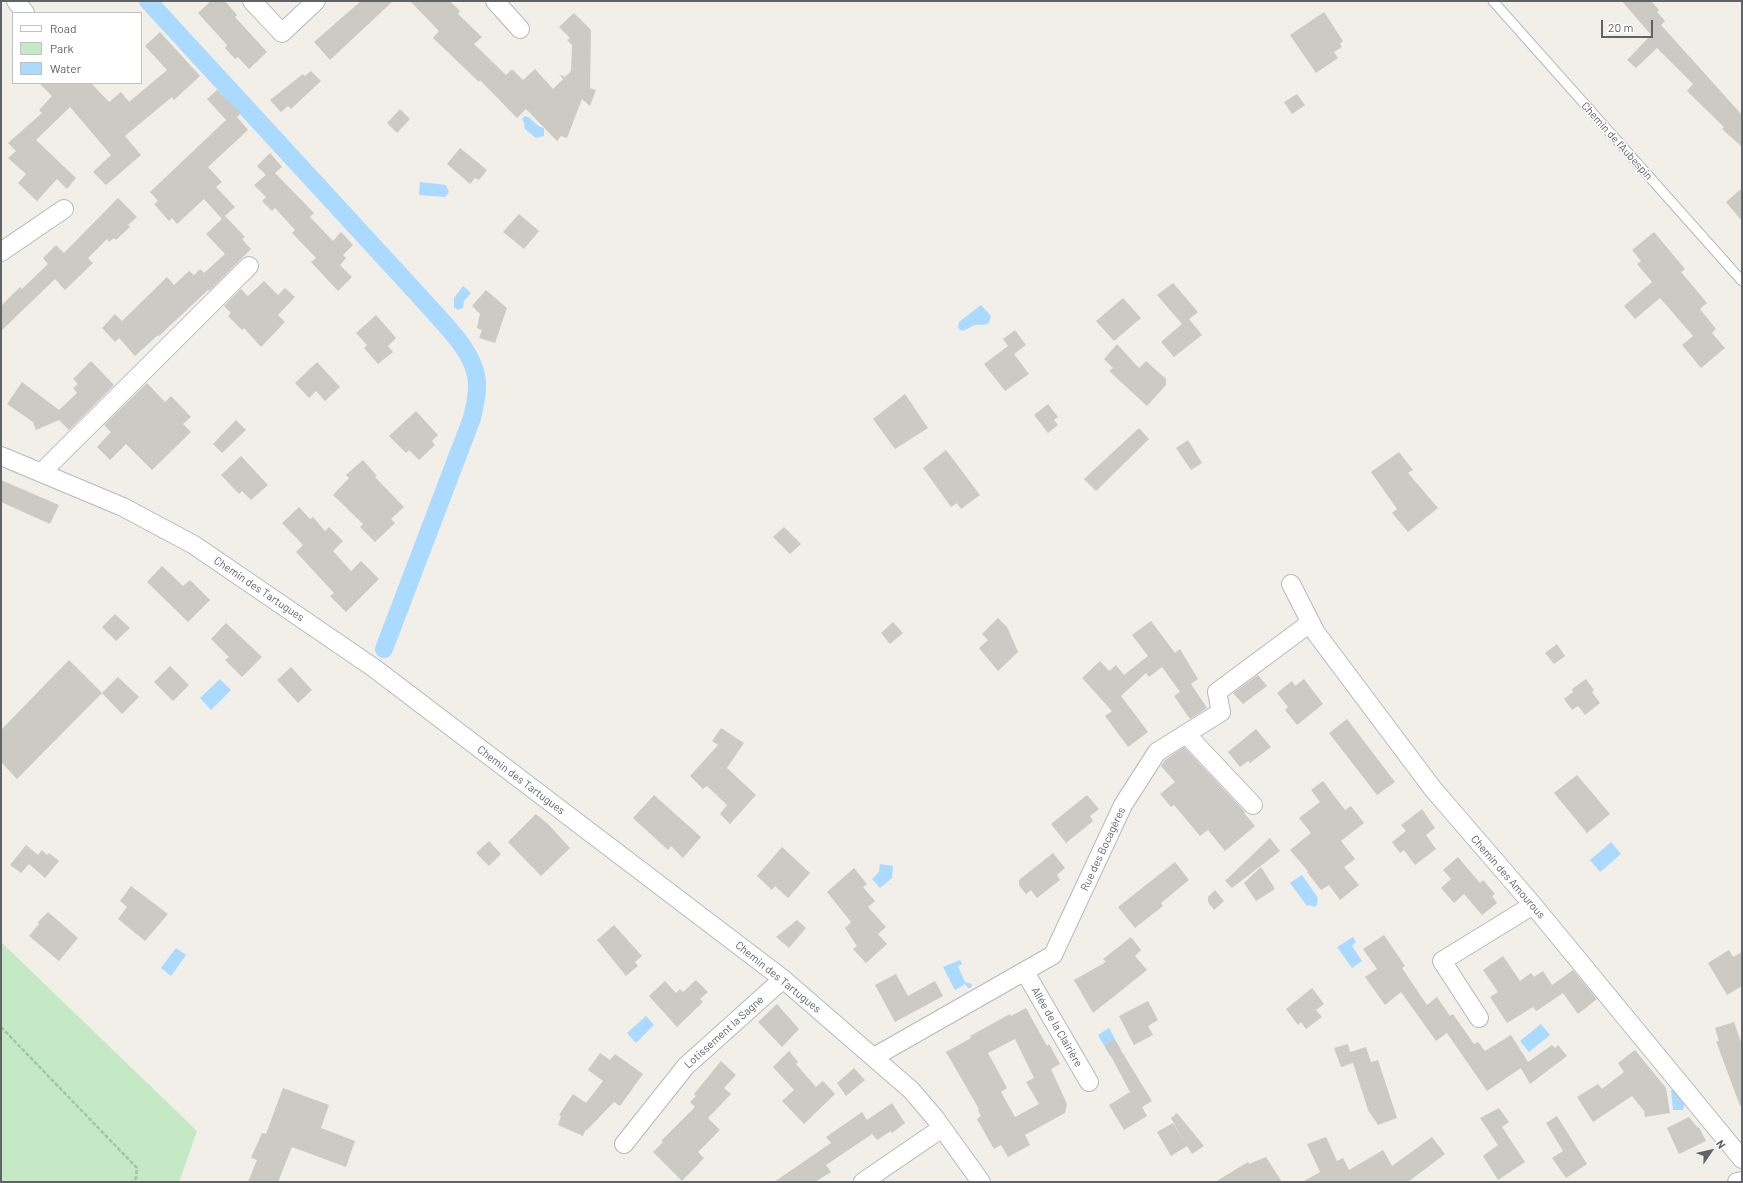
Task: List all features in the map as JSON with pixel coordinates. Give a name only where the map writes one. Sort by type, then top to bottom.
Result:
[{"type":"street","points":[[16,1],[24,12]]},
{"type":"street","points":[[252,1],[282,33],[312,2]]},
{"type":"street","points":[[495,1],[520,29]]},
{"type":"street","points":[[1,252],[64,209]]},
{"type":"street","points":[[41,473],[248,266]]},
{"type":"street","name":"Chemin des Tartugues","points":[[1,456],[123,507],[194,545],[374,668],[782,978],[911,1090],[942,1128],[981,1182]]},
{"type":"street","name":"Chemin des Amourous","points":[[1291,584],[1316,633],[1433,789],[1533,905],[1742,1159]]},
{"type":"street","name":"Rue des Bocagères","points":[[874,1057],[1053,956],[1123,805],[1157,752],[1221,712],[1218,692],[1310,623]]},
{"type":"street","points":[[1186,734],[1253,805]]},
{"type":"street","points":[[1479,1018],[1442,961],[1533,905]]},
{"type":"street","name":"Allée de la Clairière","points":[[1025,972],[1089,1082]]},
{"type":"street","name":"Lotissement la Sagne","points":[[624,1144],[686,1066],[782,978]]},
{"type":"street","points":[[863,1182],[942,1128]]},
{"type":"street","points":[[1737,1182],[1742,1181]]},
{"type":"lane","name":"Chemin de l'Aubespin","points":[[1493,1],[1742,281]]},
{"type":"path","points":[[1,1027],[137,1168],[136,1178],[132,1182]]},
{"type":"green space","points":[[1,942],[197,1131],[179,1182],[1,1182]]},
{"type":"water","points":[[525,116],[538,126],[544,128],[544,136],[536,138],[525,129],[522,119]]},
{"type":"water","points":[[420,182],[446,185],[449,192],[445,197],[419,195]]},
{"type":"water","points":[[463,286],[471,293],[464,301],[463,308],[457,310],[454,308],[454,298]]},
{"type":"water","points":[[981,305],[991,316],[989,323],[960,330],[958,327],[959,322]]},
{"type":"water","points":[[220,679],[231,690],[211,710],[200,698]]},
{"type":"water","points":[[1611,842],[1621,854],[1600,872],[1590,860]]},
{"type":"water","points":[[880,864],[893,866],[892,878],[880,888],[872,879],[879,872]]},
{"type":"water","points":[[1302,875],[1318,898],[1315,907],[1309,905],[1307,906],[1290,883]]},
{"type":"water","points":[[1353,937],[1356,942],[1352,946],[1362,961],[1352,968],[1337,947]]},
{"type":"water","points":[[176,948],[186,955],[171,976],[161,968]]},
{"type":"water","points":[[960,960],[962,964],[958,966],[965,982],[972,984],[971,988],[968,988],[965,984],[955,990],[943,967]]},
{"type":"water","points":[[646,1016],[654,1025],[636,1043],[627,1033]]},
{"type":"water","points":[[1541,1024],[1550,1035],[1529,1052],[1520,1041]]},
{"type":"water","points":[[1109,1028],[1121,1050],[1110,1056],[1098,1035]]},
{"type":"water","points":[[1671,1090],[1677,1090],[1685,1103],[1683,1110],[1673,1110]]},
{"type":"building","points":[[211,1],[225,1],[237,15],[235,17],[267,52],[249,69],[238,57],[235,59],[225,48],[227,45],[198,13]]},
{"type":"building","points":[[361,1],[393,1],[330,60],[314,42]]},
{"type":"building","points":[[410,1],[450,1],[460,11],[458,14],[482,37],[474,44],[506,75],[512,69],[523,80],[535,69],[553,89],[563,79],[559,74],[565,77],[571,71],[572,45],[567,40],[570,38],[559,27],[574,13],[591,30],[590,88],[596,90],[590,106],[582,99],[567,138],[561,136],[557,141],[526,109],[517,118],[480,80],[479,82],[433,38],[439,31]]},
{"type":"building","points":[[1622,1],[1651,1],[1659,10],[1657,12],[1665,21],[1661,25],[1742,115],[1742,147],[1722,129],[1724,127],[1687,91],[1693,84],[1657,48],[1636,68],[1627,60],[1651,35]]},
{"type":"building","points":[[1324,12],[1343,41],[1340,44],[1342,47],[1334,52],[1338,58],[1316,73],[1290,35]]},
{"type":"building","points":[[160,32],[200,76],[174,100],[172,97],[125,136],[141,155],[106,185],[93,172],[111,155],[70,107],[36,140],[76,178],[67,189],[57,179],[37,201],[18,183],[26,174],[8,158],[16,151],[8,143],[42,113],[39,110],[52,96],[40,84],[92,84],[109,102],[121,92],[129,102],[167,70],[145,46]]},
{"type":"building","points":[[311,71],[321,81],[291,109],[288,106],[281,112],[270,100],[303,74],[305,76]]},
{"type":"building","points":[[217,90],[241,113],[237,117],[248,130],[208,167],[222,182],[216,187],[235,207],[225,216],[245,237],[242,239],[251,249],[209,291],[208,290],[159,336],[158,335],[135,356],[119,338],[115,342],[102,328],[115,314],[122,321],[167,277],[174,285],[189,271],[194,275],[200,269],[204,273],[225,254],[206,234],[222,219],[204,199],[177,224],[172,218],[169,221],[154,204],[158,201],[150,192],[226,120],[207,99]]},
{"type":"building","points":[[1297,94],[1305,105],[1292,114],[1284,102]]},
{"type":"building","points":[[400,109],[410,119],[397,133],[387,123]]},
{"type":"building","points":[[460,148],[487,170],[479,180],[475,178],[470,184],[447,164]]},
{"type":"building","points":[[270,153],[282,167],[275,173],[314,213],[310,217],[333,241],[341,232],[353,245],[343,255],[346,258],[340,265],[352,277],[338,291],[311,262],[316,258],[292,233],[295,230],[275,208],[272,211],[262,201],[266,197],[254,185],[266,175],[257,166]]},
{"type":"building","points":[[1742,188],[1742,221],[1726,202]]},
{"type":"building","points":[[118,198],[137,217],[128,225],[130,227],[116,240],[114,238],[109,242],[107,239],[88,258],[93,263],[65,290],[55,279],[1,331],[1,306],[20,287],[22,289],[48,264],[43,258],[56,245],[64,253]]},
{"type":"building","points":[[519,214],[539,231],[524,249],[503,232]]},
{"type":"building","points":[[1654,232],[1685,269],[1681,272],[1707,303],[1700,309],[1716,329],[1712,333],[1725,348],[1701,368],[1682,345],[1693,336],[1660,298],[1635,319],[1624,306],[1652,282],[1637,264],[1641,261],[1632,250]]},
{"type":"building","points":[[264,281],[278,295],[285,288],[295,297],[278,315],[285,322],[261,347],[244,328],[242,330],[228,316],[231,313],[224,306],[241,289],[248,296]]},
{"type":"building","points":[[1173,283],[1198,312],[1189,319],[1202,335],[1174,357],[1161,342],[1182,324],[1157,295]]},
{"type":"building","points":[[486,290],[507,308],[495,343],[479,338],[482,330],[477,328],[480,314],[472,306]]},
{"type":"building","points":[[1123,298],[1141,318],[1114,341],[1096,321]]},
{"type":"building","points":[[376,315],[396,338],[388,346],[393,352],[378,364],[364,348],[367,345],[356,333]]},
{"type":"building","points":[[1015,330],[1026,345],[1014,354],[1029,374],[1005,391],[984,364],[1008,346],[1003,339]]},
{"type":"building","points":[[1117,344],[1139,368],[1146,361],[1166,379],[1166,385],[1147,406],[1109,371],[1113,368],[1104,359]]},
{"type":"building","points":[[91,361],[114,385],[69,430],[59,420],[36,430],[33,422],[7,404],[22,382],[59,410],[77,393],[73,388],[78,384],[73,379]]},
{"type":"building","points":[[317,362],[340,387],[325,401],[316,391],[309,398],[295,383]]},
{"type":"building","points":[[147,383],[165,402],[171,396],[191,417],[183,424],[191,432],[152,470],[126,444],[110,460],[97,447],[111,432],[104,425]]},
{"type":"building","points":[[905,394],[928,428],[895,449],[873,419]]},
{"type":"building","points":[[1048,404],[1058,417],[1054,420],[1058,425],[1048,433],[1034,415]]},
{"type":"building","points":[[416,411],[438,435],[432,441],[435,445],[419,460],[409,450],[406,453],[389,436]]},
{"type":"building","points":[[236,420],[246,430],[222,453],[213,444]]},
{"type":"building","points":[[1139,428],[1149,439],[1096,491],[1084,479]]},
{"type":"building","points":[[1188,440],[1202,463],[1191,470],[1176,448]]},
{"type":"building","points":[[946,450],[980,495],[961,509],[957,503],[951,507],[923,468]]},
{"type":"building","points":[[1399,452],[1413,470],[1408,473],[1438,508],[1408,532],[1392,513],[1397,509],[1371,472]]},
{"type":"building","points":[[241,456],[268,485],[251,500],[242,491],[239,494],[221,475]]},
{"type":"building","points":[[363,460],[377,476],[375,477],[404,507],[391,519],[395,523],[375,542],[360,527],[363,524],[333,495],[349,478],[346,475]]},
{"type":"building","points":[[1,480],[59,505],[50,524],[1,502]]},
{"type":"building","points":[[299,507],[310,519],[313,517],[325,531],[329,527],[343,541],[333,551],[351,571],[361,561],[379,579],[346,612],[330,596],[334,593],[296,552],[303,545],[282,523]]},
{"type":"building","points":[[784,527],[801,544],[790,554],[773,537]]},
{"type":"building","points":[[162,566],[183,586],[190,580],[210,600],[188,622],[147,582]]},
{"type":"building","points":[[115,614],[130,628],[116,641],[102,627]]},
{"type":"building","points":[[998,618],[1007,627],[1018,652],[998,671],[979,648],[988,640],[982,634]]},
{"type":"building","points":[[1151,621],[1175,653],[1180,649],[1198,679],[1191,684],[1207,708],[1190,719],[1174,696],[1180,692],[1162,667],[1149,677],[1146,673],[1121,696],[1148,732],[1128,747],[1105,716],[1112,711],[1082,678],[1100,661],[1109,671],[1116,665],[1124,675],[1148,656],[1132,635]]},
{"type":"building","points":[[893,622],[903,633],[890,644],[881,633]]},
{"type":"building","points":[[226,623],[262,657],[242,677],[225,660],[229,657],[211,639]]},
{"type":"building","points":[[1557,644],[1565,656],[1554,664],[1545,653]]},
{"type":"building","points":[[69,660],[102,693],[17,779],[1,762],[1,730]]},
{"type":"building","points":[[170,666],[189,685],[173,701],[154,682]]},
{"type":"building","points":[[291,667],[312,690],[298,703],[277,680]]},
{"type":"building","points":[[1258,675],[1267,686],[1243,704],[1233,693]]},
{"type":"building","points":[[118,677],[139,697],[122,714],[102,693]]},
{"type":"building","points":[[1304,679],[1323,704],[1297,725],[1285,710],[1288,707],[1277,693],[1292,681],[1295,686]]},
{"type":"building","points":[[1586,679],[1594,690],[1592,692],[1600,703],[1585,715],[1578,706],[1572,710],[1564,699],[1573,692],[1572,689]]},
{"type":"building","points":[[1347,719],[1395,782],[1377,795],[1329,733]]},
{"type":"building","points":[[721,728],[744,743],[727,768],[756,795],[730,824],[720,814],[727,805],[707,786],[703,789],[690,776],[718,745],[712,741]]},
{"type":"building","points":[[1256,729],[1271,747],[1250,763],[1248,761],[1240,767],[1228,752]]},
{"type":"building","points":[[1184,747],[1245,812],[1244,813],[1255,826],[1225,851],[1208,830],[1200,836],[1174,805],[1171,807],[1160,794],[1175,782],[1161,766],[1165,760]]},
{"type":"building","points":[[1577,775],[1610,814],[1587,833],[1554,793]]},
{"type":"building","points":[[1323,781],[1345,810],[1351,806],[1364,823],[1341,841],[1355,859],[1344,867],[1359,885],[1340,900],[1329,885],[1321,890],[1307,872],[1308,871],[1290,850],[1311,833],[1299,818],[1320,802],[1311,790]]},
{"type":"building","points":[[654,795],[701,837],[683,858],[671,846],[668,850],[633,818]]},
{"type":"building","points":[[1087,795],[1099,809],[1090,816],[1093,821],[1066,843],[1051,824]]},
{"type":"building","points":[[1422,809],[1435,828],[1426,835],[1436,849],[1415,865],[1404,850],[1400,853],[1392,842],[1406,831],[1401,825]]},
{"type":"building","points":[[536,814],[548,824],[570,848],[541,876],[508,842]]},
{"type":"building","points":[[1270,838],[1280,851],[1232,888],[1225,881]]},
{"type":"building","points":[[489,841],[501,854],[489,866],[476,853]]},
{"type":"building","points":[[26,845],[38,855],[42,850],[47,855],[49,853],[59,861],[45,878],[29,864],[21,873],[10,865]]},
{"type":"building","points":[[782,847],[810,873],[788,898],[775,886],[772,890],[757,876]]},
{"type":"building","points":[[1053,853],[1065,868],[1057,875],[1060,880],[1037,898],[1031,890],[1026,894],[1019,885],[1019,880]]},
{"type":"building","points":[[1458,857],[1480,883],[1483,880],[1495,894],[1492,896],[1497,903],[1482,915],[1464,894],[1454,903],[1441,888],[1451,879],[1443,870]]},
{"type":"building","points":[[1175,862],[1189,880],[1161,903],[1163,906],[1135,928],[1118,907]]},
{"type":"building","points":[[1261,867],[1275,889],[1256,901],[1244,883]]},
{"type":"building","points":[[854,868],[867,884],[863,887],[875,901],[868,907],[886,927],[878,934],[887,944],[866,963],[853,949],[857,946],[845,928],[851,922],[827,892]]},
{"type":"building","points":[[131,886],[168,914],[145,941],[118,919],[127,907],[120,901]]},
{"type":"building","points":[[1215,890],[1224,901],[1214,910],[1208,902],[1208,897]]},
{"type":"building","points":[[48,912],[78,938],[59,961],[29,936],[39,924],[38,922]]},
{"type":"building","points":[[797,920],[806,928],[789,948],[776,937]]},
{"type":"building","points":[[614,925],[642,956],[635,962],[638,966],[626,976],[597,940]]},
{"type":"building","points":[[1384,935],[1405,966],[1402,968],[1427,1005],[1437,997],[1450,1016],[1453,1014],[1474,1044],[1478,1042],[1485,1051],[1511,1035],[1528,1062],[1552,1045],[1555,1048],[1558,1045],[1567,1056],[1530,1084],[1521,1068],[1487,1091],[1447,1033],[1436,1041],[1401,992],[1385,1005],[1365,977],[1377,969],[1363,949]]},
{"type":"building","points":[[1131,937],[1141,950],[1135,956],[1147,970],[1093,1013],[1074,980],[1106,962],[1103,959]]},
{"type":"building","points":[[1729,950],[1733,957],[1742,952],[1742,986],[1727,995],[1708,963]]},
{"type":"building","points":[[1503,956],[1520,981],[1531,973],[1534,977],[1543,971],[1552,985],[1573,970],[1597,999],[1578,1014],[1563,993],[1538,1010],[1536,1011],[1533,1007],[1507,1023],[1490,997],[1498,992],[1483,970]]},
{"type":"building","points":[[896,974],[908,996],[935,981],[943,996],[895,1022],[875,985]]},
{"type":"building","points":[[696,980],[708,992],[700,999],[703,1002],[677,1027],[649,996],[665,981],[676,993],[680,989],[683,992]]},
{"type":"building","points":[[1312,988],[1324,1004],[1316,1010],[1322,1017],[1306,1029],[1301,1022],[1298,1025],[1286,1009]]},
{"type":"building","points":[[1148,1001],[1158,1020],[1148,1026],[1153,1035],[1134,1045],[1119,1016]]},
{"type":"building","points":[[777,1004],[799,1029],[782,1047],[758,1022]]},
{"type":"building","points":[[1026,1008],[1047,1046],[1049,1044],[1060,1064],[1051,1069],[1067,1104],[1065,1113],[1025,1135],[1030,1145],[1008,1157],[1001,1145],[994,1149],[977,1119],[981,1116],[978,1110],[979,1109],[946,1052],[971,1038],[970,1036],[1010,1014],[1011,1016]],"holes":[[[1015,1039],[1034,1078],[1026,1082],[1039,1104],[1015,1117],[1001,1092],[1007,1088],[988,1053]]]},
{"type":"building","points":[[1734,1022],[1742,1045],[1742,1105],[1740,1106],[1716,1041],[1719,1041],[1715,1028]]},
{"type":"building","points":[[1114,1039],[1152,1101],[1142,1107],[1147,1116],[1124,1130],[1109,1105],[1130,1092],[1105,1045]]},
{"type":"building","points":[[1348,1044],[1350,1052],[1366,1047],[1371,1062],[1378,1060],[1397,1118],[1378,1125],[1368,1110],[1353,1063],[1341,1067],[1334,1048]]},
{"type":"building","points":[[1635,1050],[1666,1088],[1670,1113],[1645,1117],[1644,1111],[1632,1096],[1593,1122],[1577,1097],[1598,1084],[1602,1089],[1624,1072],[1618,1063]]},
{"type":"building","points":[[789,1051],[798,1062],[796,1064],[816,1087],[823,1081],[835,1094],[804,1124],[782,1101],[794,1090],[773,1067]]},
{"type":"building","points":[[600,1053],[610,1060],[615,1054],[643,1074],[620,1106],[614,1102],[587,1130],[586,1129],[583,1136],[558,1125],[561,1116],[559,1115],[573,1094],[586,1103],[603,1081],[588,1070]]},
{"type":"building","points":[[721,1061],[736,1075],[724,1088],[731,1094],[708,1118],[720,1130],[698,1152],[704,1158],[682,1181],[653,1152],[663,1142],[661,1141],[695,1107],[690,1102],[696,1096],[694,1094]]},
{"type":"building","points":[[854,1068],[865,1080],[846,1096],[837,1083]]},
{"type":"building","points":[[283,1088],[329,1105],[321,1128],[355,1141],[346,1167],[292,1147],[278,1182],[248,1182],[257,1160],[251,1158],[262,1133],[266,1134]]},
{"type":"building","points":[[892,1103],[905,1123],[892,1133],[891,1131],[877,1140],[872,1134],[826,1165],[831,1172],[815,1182],[774,1182],[831,1143],[826,1137],[862,1112],[867,1120]]},
{"type":"building","points":[[1499,1108],[1509,1122],[1502,1127],[1525,1162],[1498,1180],[1483,1156],[1498,1145],[1480,1118]]},
{"type":"building","points":[[1177,1113],[1204,1146],[1192,1154],[1187,1146],[1171,1156],[1157,1132],[1173,1123],[1185,1143],[1171,1118]]},
{"type":"building","points":[[1557,1116],[1587,1164],[1566,1178],[1552,1158],[1563,1151],[1546,1123]]},
{"type":"building","points":[[1689,1117],[1698,1128],[1699,1127],[1706,1141],[1679,1154],[1667,1128]]},
{"type":"building","points":[[1326,1137],[1337,1161],[1343,1158],[1349,1170],[1383,1150],[1392,1166],[1432,1137],[1445,1154],[1408,1182],[1302,1182],[1320,1172],[1307,1144]]},
{"type":"building","points":[[1266,1157],[1282,1182],[1215,1182],[1248,1162],[1249,1164]]},
{"type":"waterway","points":[[148,1],[447,326],[462,345],[473,365],[477,386],[472,418],[384,649]]}]
